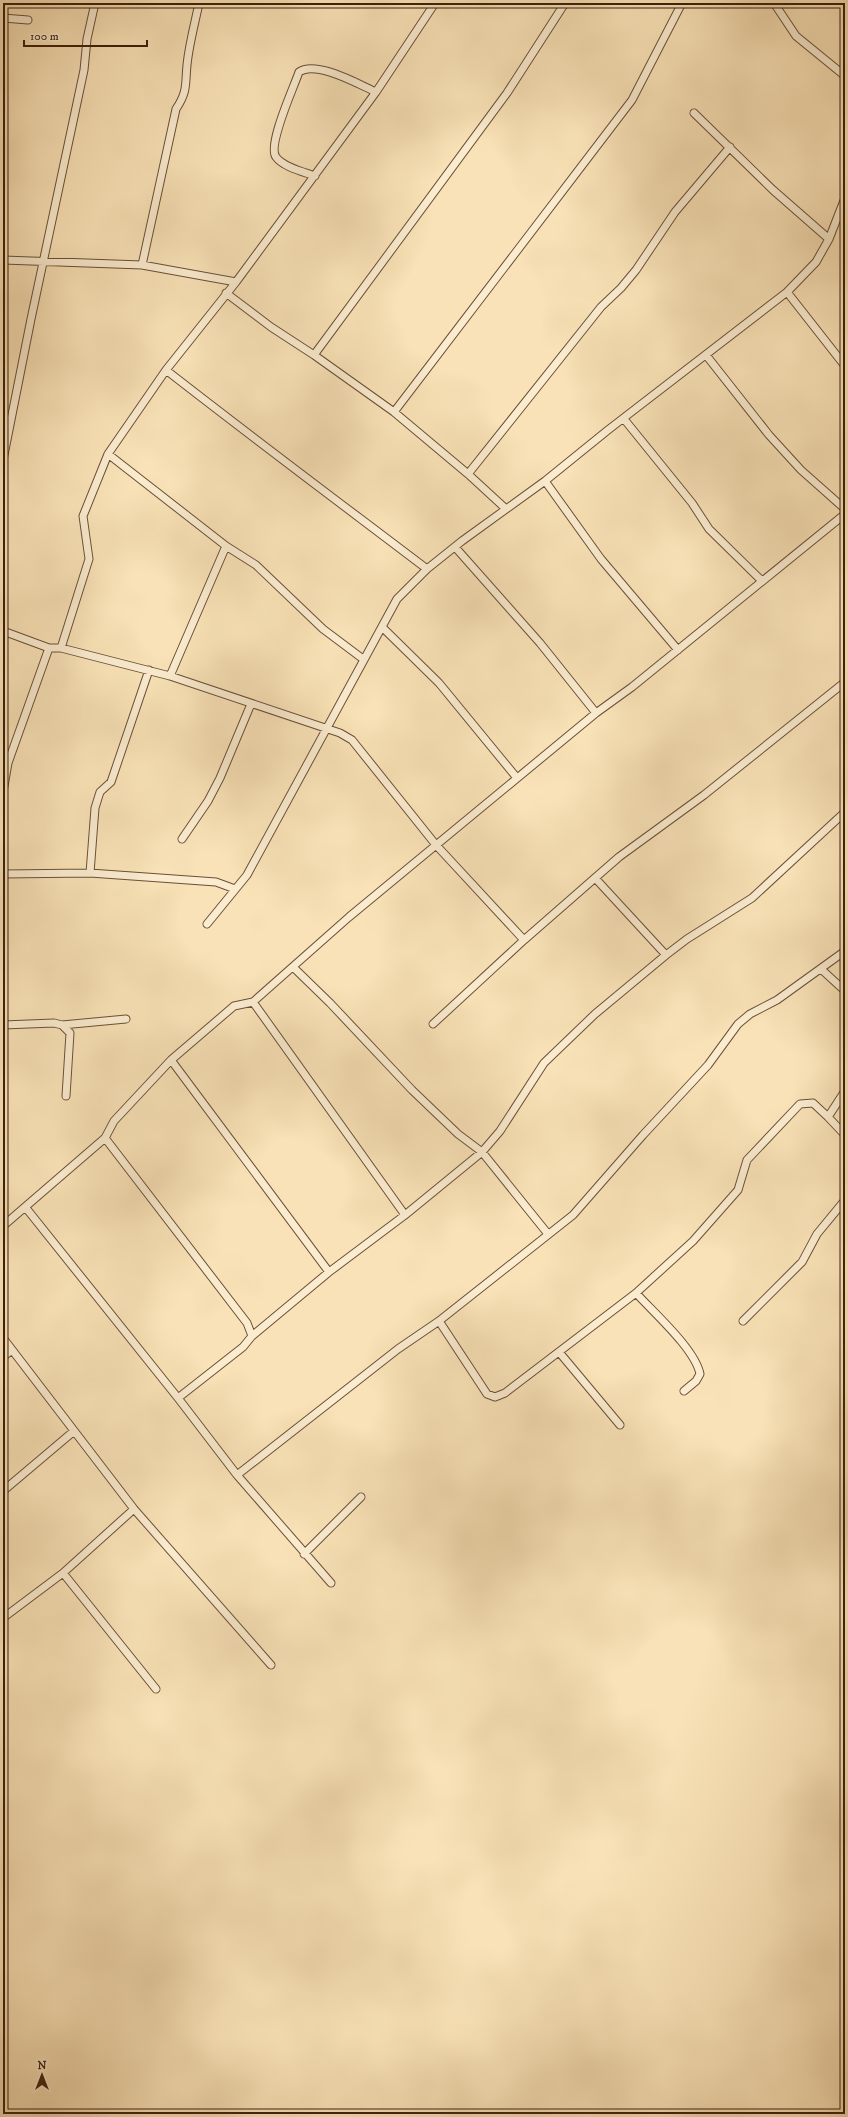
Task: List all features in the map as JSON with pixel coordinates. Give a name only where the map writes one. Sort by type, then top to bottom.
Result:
[{"type":"street","points":[[3,460],[84,70],[86,39],[95,3]]},
{"type":"street","points":[[142,265],[176,109],[183,99],[187,86],[187,65],[199,3]]},
{"type":"street","points":[[61,648],[89,560],[83,516],[108,454],[166,370],[236,282],[376,92],[435,3]]},
{"type":"street","points":[[314,355],[498,106],[565,3]]},
{"type":"street","points":[[394,412],[632,100],[682,3]]},
{"type":"street","points":[[774,3],[796,36],[845,76]]},
{"type":"street","points":[[3,18],[28,20]]},
{"type":"street","points":[[314,176],[285,164],[276,158],[274,153],[276,137],[299,72],[309,67],[329,72],[376,92]]},
{"type":"street","points":[[694,113],[773,190],[829,239]]},
{"type":"street","points":[[468,474],[601,307],[621,288],[636,270],[676,212],[730,148]]},
{"type":"street","points":[[208,924],[247,875],[363,659],[397,599],[427,569],[505,508],[545,481],[787,292],[816,262],[829,239],[845,199]]},
{"type":"street","points":[[3,260],[44,260],[142,265],[236,282]]},
{"type":"street","points":[[787,292],[845,366]]},
{"type":"street","points":[[226,293],[270,327],[314,355],[394,412],[468,474],[505,508]]},
{"type":"street","points":[[706,355],[769,435],[795,464],[845,510]]},
{"type":"street","points":[[166,370],[427,569]]},
{"type":"street","points":[[624,419],[692,503],[709,529],[762,581]]},
{"type":"street","points":[[108,454],[226,546],[256,566],[323,629],[363,659]]},
{"type":"street","points":[[545,481],[601,559],[678,650]]},
{"type":"street","points":[[3,1226],[26,1208],[105,1138],[114,1121],[171,1060],[234,1006],[253,1002],[436,845],[517,778],[596,713],[678,650],[845,514]]},
{"type":"street","points":[[170,676],[226,546]]},
{"type":"street","points":[[455,547],[540,643],[596,713]]},
{"type":"street","points":[[382,627],[439,683],[517,778]]},
{"type":"street","points":[[3,631],[49,648],[61,648],[170,676],[326,729],[352,740],[436,845],[524,940]]},
{"type":"street","points":[[3,792],[8,763],[49,648]]},
{"type":"street","points":[[90,873],[95,808],[100,792],[111,782],[149,670]]},
{"type":"street","points":[[433,1024],[524,940],[620,857],[704,795],[845,682]]},
{"type":"street","points":[[182,839],[208,801],[220,778],[252,704]]},
{"type":"street","points":[[178,1398],[243,1347],[252,1336],[329,1272],[405,1215],[482,1152],[500,1131],[544,1063],[595,1014],[687,939],[752,898],[845,812]]},
{"type":"street","points":[[3,874],[90,873],[216,882],[235,889]]},
{"type":"street","points":[[595,878],[666,955]]},
{"type":"street","points":[[237,1475],[398,1349],[439,1321],[573,1215],[643,1135],[708,1065],[738,1024],[750,1014],[778,1000],[845,951]]},
{"type":"street","points":[[293,967],[330,1003],[412,1090],[458,1134],[482,1152],[548,1234]]},
{"type":"street","points":[[821,969],[845,992]]},
{"type":"street","points":[[253,1002],[405,1215]]},
{"type":"street","points":[[3,1025],[54,1023],[62,1025],[126,1019]]},
{"type":"street","points":[[62,1025],[70,1033],[66,1096]]},
{"type":"street","points":[[171,1060],[329,1272]]},
{"type":"street","points":[[828,1117],[845,1091]]},
{"type":"street","points":[[439,1321],[487,1394],[495,1397],[505,1393],[636,1293],[693,1241],[738,1190],[747,1160],[800,1104],[813,1103],[845,1134]]},
{"type":"street","points":[[105,1138],[247,1323],[252,1336]]},
{"type":"street","points":[[743,1321],[802,1262],[817,1234],[845,1200]]},
{"type":"street","points":[[26,1208],[178,1398],[237,1475],[304,1554],[331,1583]]},
{"type":"street","points":[[636,1293],[688,1350],[698,1365],[700,1374],[696,1381],[684,1391]]},
{"type":"street","points":[[3,1338],[134,1509],[271,1665]]},
{"type":"street","points":[[3,1357],[12,1350]]},
{"type":"street","points":[[559,1352],[620,1425]]},
{"type":"street","points":[[3,1491],[74,1431]]},
{"type":"street","points":[[304,1554],[361,1497]]},
{"type":"street","points":[[3,1618],[63,1573],[134,1509]]},
{"type":"street","points":[[63,1573],[156,1689]]}]
